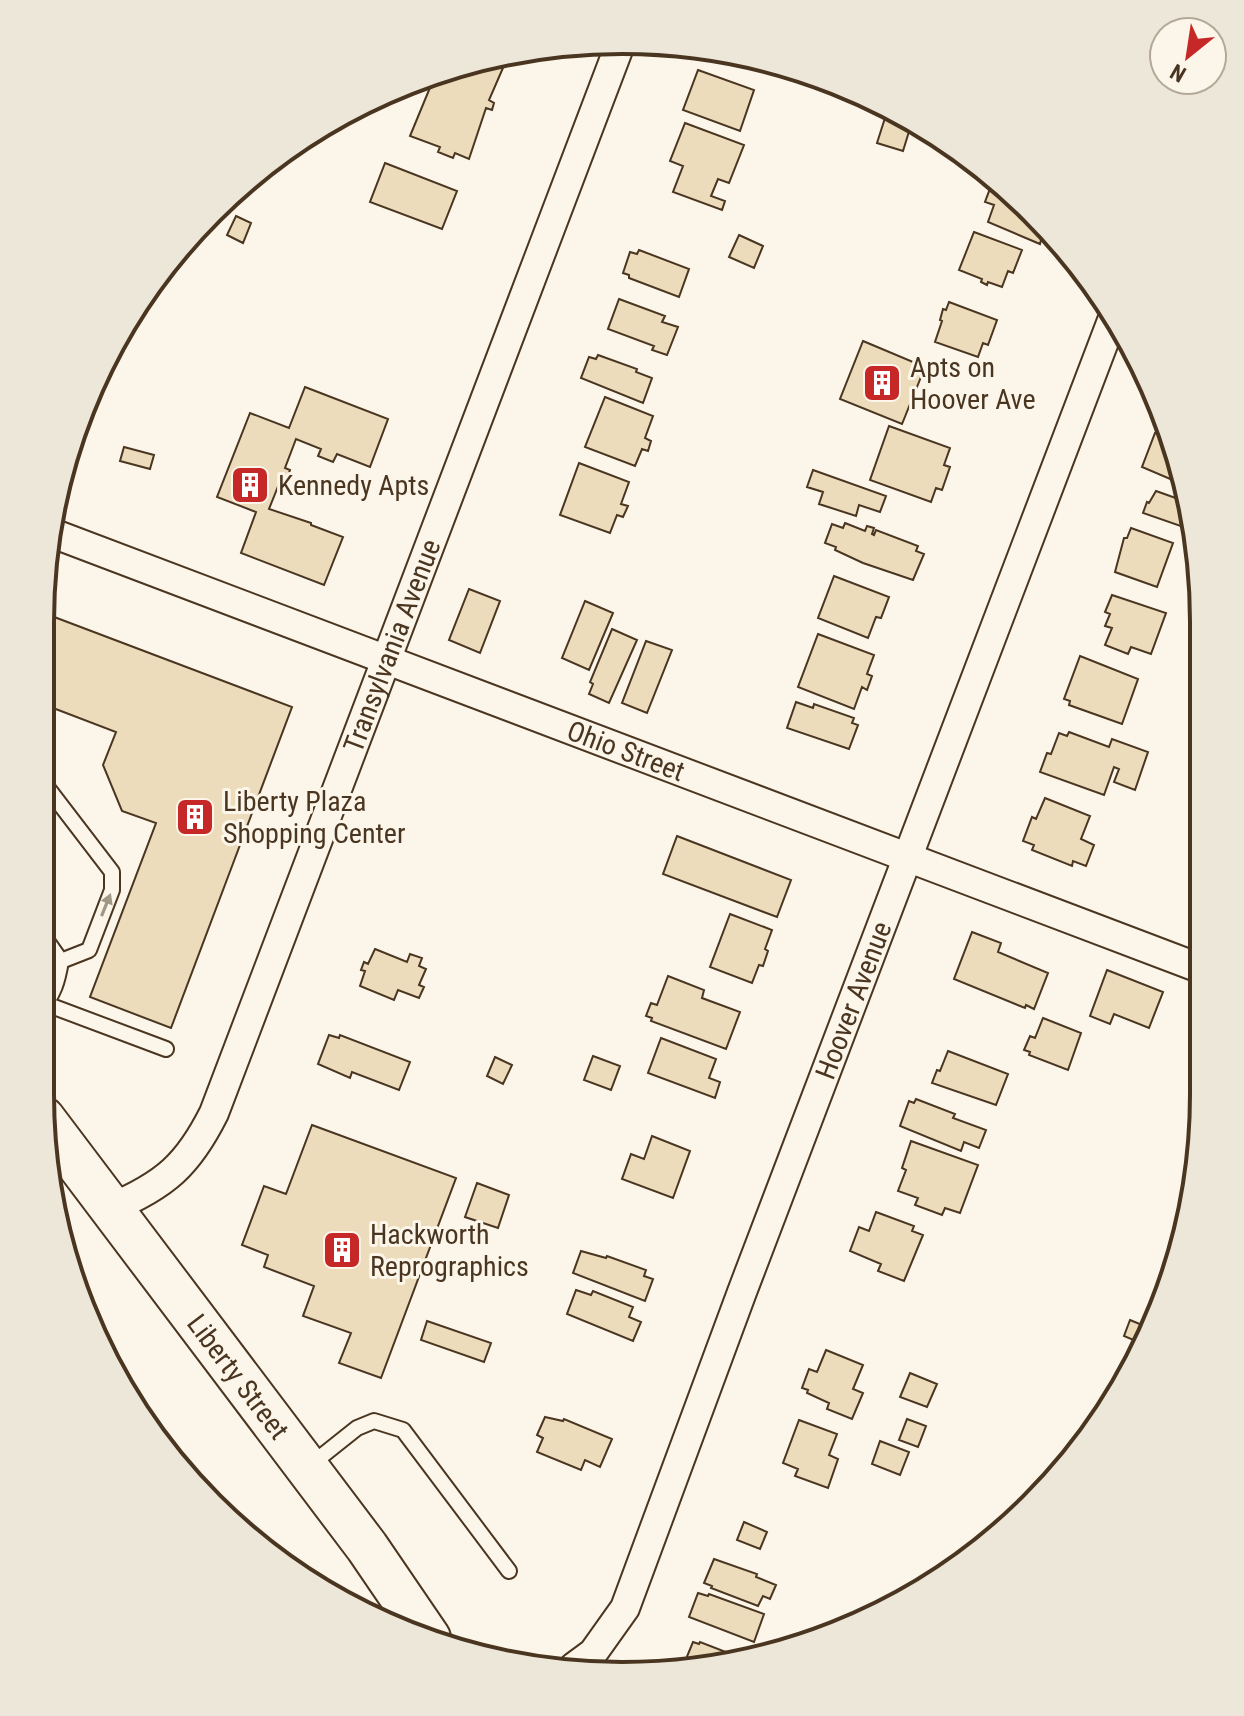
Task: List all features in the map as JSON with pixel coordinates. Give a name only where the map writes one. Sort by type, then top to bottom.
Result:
[{"type":"main road","name":"Liberty Street","points":[[55,1134],[367,1547],[420,1625]]},
{"type":"street","name":"Transylvania Avenue","points":[[111,1208],[149,1191],[198,1145],[237,1059],[616,54]]},
{"type":"street","name":"Hoover Avenue","points":[[583,1661],[593,1653],[625,1608],[1109,329]]},
{"type":"street","name":"Ohio Street","points":[[61,536],[1190,964]]},
{"type":"lane","points":[[54,796],[112,872],[112,890],[89,950],[61,961]]},
{"type":"lane","points":[[54,951],[61,961],[54,988]]},
{"type":"lane","points":[[54,1010],[166,1049]]},
{"type":"lane","points":[[307,1468],[357,1428],[374,1421],[403,1430],[509,1571]]},
{"type":"building","points":[[503,67],[489,100],[494,103],[492,110],[486,108],[469,159],[455,153],[453,158],[438,152],[440,147],[410,136],[430,87]]},
{"type":"building","points":[[698,70],[754,90],[740,131],[683,110]]},
{"type":"building","points":[[885,119],[909,132],[903,151],[877,143]]},
{"type":"building","points":[[685,123],[744,145],[729,183],[718,179],[711,196],[725,201],[722,210],[673,192],[683,166],[670,161]]},
{"type":"building","points":[[385,163],[457,191],[442,229],[370,202]]},
{"type":"building","points":[[990,189],[1043,241],[1040,244],[988,222],[994,205],[985,202]]},
{"type":"building","points":[[236,216],[251,223],[243,243],[227,235]]},
{"type":"building","points":[[974,232],[1022,250],[1013,273],[1008,271],[1002,287],[988,282],[987,285],[981,282],[982,279],[959,270]]},
{"type":"building","points":[[739,235],[763,246],[754,268],[729,257]]},
{"type":"building","points":[[639,250],[689,269],[679,297],[623,273],[630,252],[637,254]]},
{"type":"building","points":[[619,299],[665,316],[662,322],[678,327],[667,355],[652,350],[654,346],[608,329]]},
{"type":"building","points":[[949,302],[997,320],[988,345],[983,343],[978,357],[935,342],[943,309],[946,310]]},
{"type":"building","name":"Apts on Hoover Ave","points":[[863,341],[925,367],[902,424],[840,399]]},
{"type":"building","points":[[598,355],[637,369],[636,372],[652,378],[643,403],[581,378],[589,357],[596,359]]},
{"type":"building","name":"Kennedy Apts","points":[[305,387],[388,419],[370,467],[337,454],[333,462],[318,456],[321,449],[296,439],[285,468],[290,470],[284,486],[279,484],[269,509],[343,537],[324,585],[241,553],[256,512],[217,497],[250,413],[289,428]]},
{"type":"building","points":[[605,397],[653,416],[645,438],[651,441],[648,451],[642,449],[635,466],[585,447]]},
{"type":"building","points":[[889,426],[950,448],[944,465],[950,467],[942,490],[936,488],[931,502],[870,480]]},
{"type":"building","points":[[1155,433],[1158,434],[1172,480],[1142,467]]},
{"type":"building","points":[[124,447],[154,455],[150,469],[120,461]]},
{"type":"building","points":[[579,463],[629,482],[621,504],[628,506],[623,517],[617,515],[610,533],[560,515]]},
{"type":"building","points":[[813,470],[886,496],[880,512],[859,505],[856,516],[819,504],[823,492],[807,487]]},
{"type":"building","points":[[1156,491],[1176,498],[1181,526],[1143,513]]},
{"type":"building","points":[[845,523],[865,531],[867,526],[874,528],[874,535],[876,530],[918,546],[916,551],[924,554],[913,580],[863,563],[825,543],[832,524],[843,528]]},
{"type":"building","points":[[1131,528],[1173,543],[1157,587],[1115,572],[1124,538],[1127,538]]},
{"type":"building","points":[[834,576],[889,597],[881,618],[876,617],[868,638],[818,618]]},
{"type":"building","points":[[469,589],[500,601],[480,653],[449,640]]},
{"type":"building","points":[[1112,595],[1166,613],[1151,654],[1131,647],[1128,654],[1105,645],[1112,628],[1105,626],[1110,614],[1105,612]]},
{"type":"building","points":[[585,601],[613,613],[589,670],[562,658]]},
{"type":"building","name":"Liberty Plaza Shopping Center","points":[[54,617],[292,707],[171,1028],[90,997],[156,823],[122,811],[103,765],[116,732],[54,708]]},
{"type":"building","points":[[612,629],[637,640],[609,703],[589,694],[593,684],[590,682]]},
{"type":"building","points":[[818,634],[874,655],[867,674],[872,676],[867,690],[862,687],[854,709],[798,687]]},
{"type":"building","points":[[646,641],[672,650],[647,713],[622,703]]},
{"type":"building","points":[[1080,656],[1138,679],[1122,724],[1069,705],[1070,701],[1064,699]]},
{"type":"building","points":[[796,702],[813,708],[814,704],[854,718],[852,723],[858,725],[849,749],[787,728]]},
{"type":"building","points":[[1069,732],[1109,747],[1112,739],[1148,752],[1135,790],[1114,782],[1119,769],[1114,767],[1104,795],[1040,772],[1059,733],[1067,736]]},
{"type":"building","points":[[1045,798],[1090,816],[1081,839],[1094,845],[1086,866],[1073,861],[1072,866],[1032,850],[1034,845],[1023,841],[1032,817],[1036,819]]},
{"type":"building","points":[[677,836],[791,880],[777,917],[663,874]]},
{"type":"building","points":[[730,914],[772,930],[763,966],[759,965],[752,983],[710,967]]},
{"type":"building","points":[[972,932],[1001,943],[998,952],[1048,973],[1034,1009],[954,979]]},
{"type":"building","points":[[375,949],[407,962],[410,954],[422,958],[419,966],[426,969],[419,985],[424,987],[419,998],[398,990],[394,1000],[360,986],[365,971],[361,970],[364,962],[368,964]]},
{"type":"building","points":[[1107,970],[1163,992],[1149,1028],[1114,1014],[1110,1024],[1090,1016]]},
{"type":"building","points":[[668,976],[704,990],[702,998],[740,1012],[726,1049],[651,1021],[652,1018],[646,1016],[651,1003],[657,1005]]},
{"type":"building","points":[[1043,1018],[1081,1033],[1068,1070],[1029,1055],[1030,1052],[1024,1050],[1030,1036],[1035,1038]]},
{"type":"building","points":[[329,1035],[339,1038],[340,1035],[410,1062],[399,1090],[352,1072],[350,1078],[318,1064]]},
{"type":"building","points":[[661,1038],[716,1059],[709,1078],[720,1082],[715,1098],[648,1073]]},
{"type":"building","points":[[948,1051],[1008,1074],[996,1105],[932,1083]]},
{"type":"building","points":[[593,1056],[620,1066],[611,1090],[584,1080]]},
{"type":"building","points":[[495,1057],[512,1065],[503,1084],[487,1076]]},
{"type":"building","points":[[916,1099],[986,1130],[979,1148],[964,1142],[961,1151],[900,1126],[909,1101],[914,1103]]},
{"type":"building","name":"Hackworth Reprographics","points":[[312,1125],[456,1178],[381,1378],[339,1363],[351,1333],[303,1316],[314,1286],[264,1267],[268,1255],[242,1245],[264,1186],[286,1194]]},
{"type":"building","points":[[652,1136],[690,1151],[673,1198],[622,1179],[631,1154],[644,1159]]},
{"type":"building","points":[[911,1141],[978,1165],[960,1213],[945,1208],[942,1215],[915,1205],[918,1198],[898,1191],[906,1170],[902,1168]]},
{"type":"building","points":[[477,1183],[509,1195],[498,1228],[465,1217]]},
{"type":"building","points":[[876,1212],[914,1226],[912,1231],[923,1235],[904,1281],[878,1271],[881,1264],[850,1251],[859,1227],[869,1231]]},
{"type":"building","points":[[581,1251],[607,1256],[646,1270],[644,1276],[653,1279],[645,1301],[573,1273]]},
{"type":"building","points":[[576,1290],[591,1295],[593,1291],[633,1307],[629,1317],[641,1322],[633,1341],[567,1314]]},
{"type":"building","points":[[1130,1320],[1141,1324],[1133,1340],[1124,1336]]},
{"type":"building","points":[[427,1321],[491,1343],[484,1362],[421,1340]]},
{"type":"building","points":[[826,1350],[863,1365],[853,1389],[863,1393],[852,1419],[827,1409],[829,1403],[802,1388],[809,1369],[817,1372]]},
{"type":"building","points":[[910,1373],[937,1384],[927,1407],[900,1397]]},
{"type":"building","points":[[545,1417],[564,1419],[612,1439],[600,1467],[585,1460],[581,1470],[537,1452],[543,1438],[537,1435]]},
{"type":"building","points":[[907,1419],[926,1426],[918,1447],[899,1440]]},
{"type":"building","points":[[799,1420],[837,1434],[829,1455],[838,1459],[828,1488],[795,1476],[798,1469],[783,1463]]},
{"type":"building","points":[[880,1441],[909,1452],[900,1475],[872,1464]]},
{"type":"building","points":[[744,1522],[767,1532],[760,1549],[737,1540]]},
{"type":"building","points":[[714,1559],[757,1574],[756,1577],[776,1585],[770,1599],[763,1596],[758,1606],[704,1583]]},
{"type":"building","points":[[698,1593],[764,1614],[754,1642],[689,1617]]},
{"type":"building","points":[[693,1642],[726,1652],[696,1657],[686,1658]]},
{"type":"place","name":"Apts on Hoover Ave","points":[[882,383]]},
{"type":"place","name":"Kennedy Apts","points":[[250,485]]},
{"type":"place","name":"Liberty Plaza Shopping Center","points":[[195,817]]},
{"type":"place","name":"Hackworth Reprographics","points":[[342,1250]]}]
